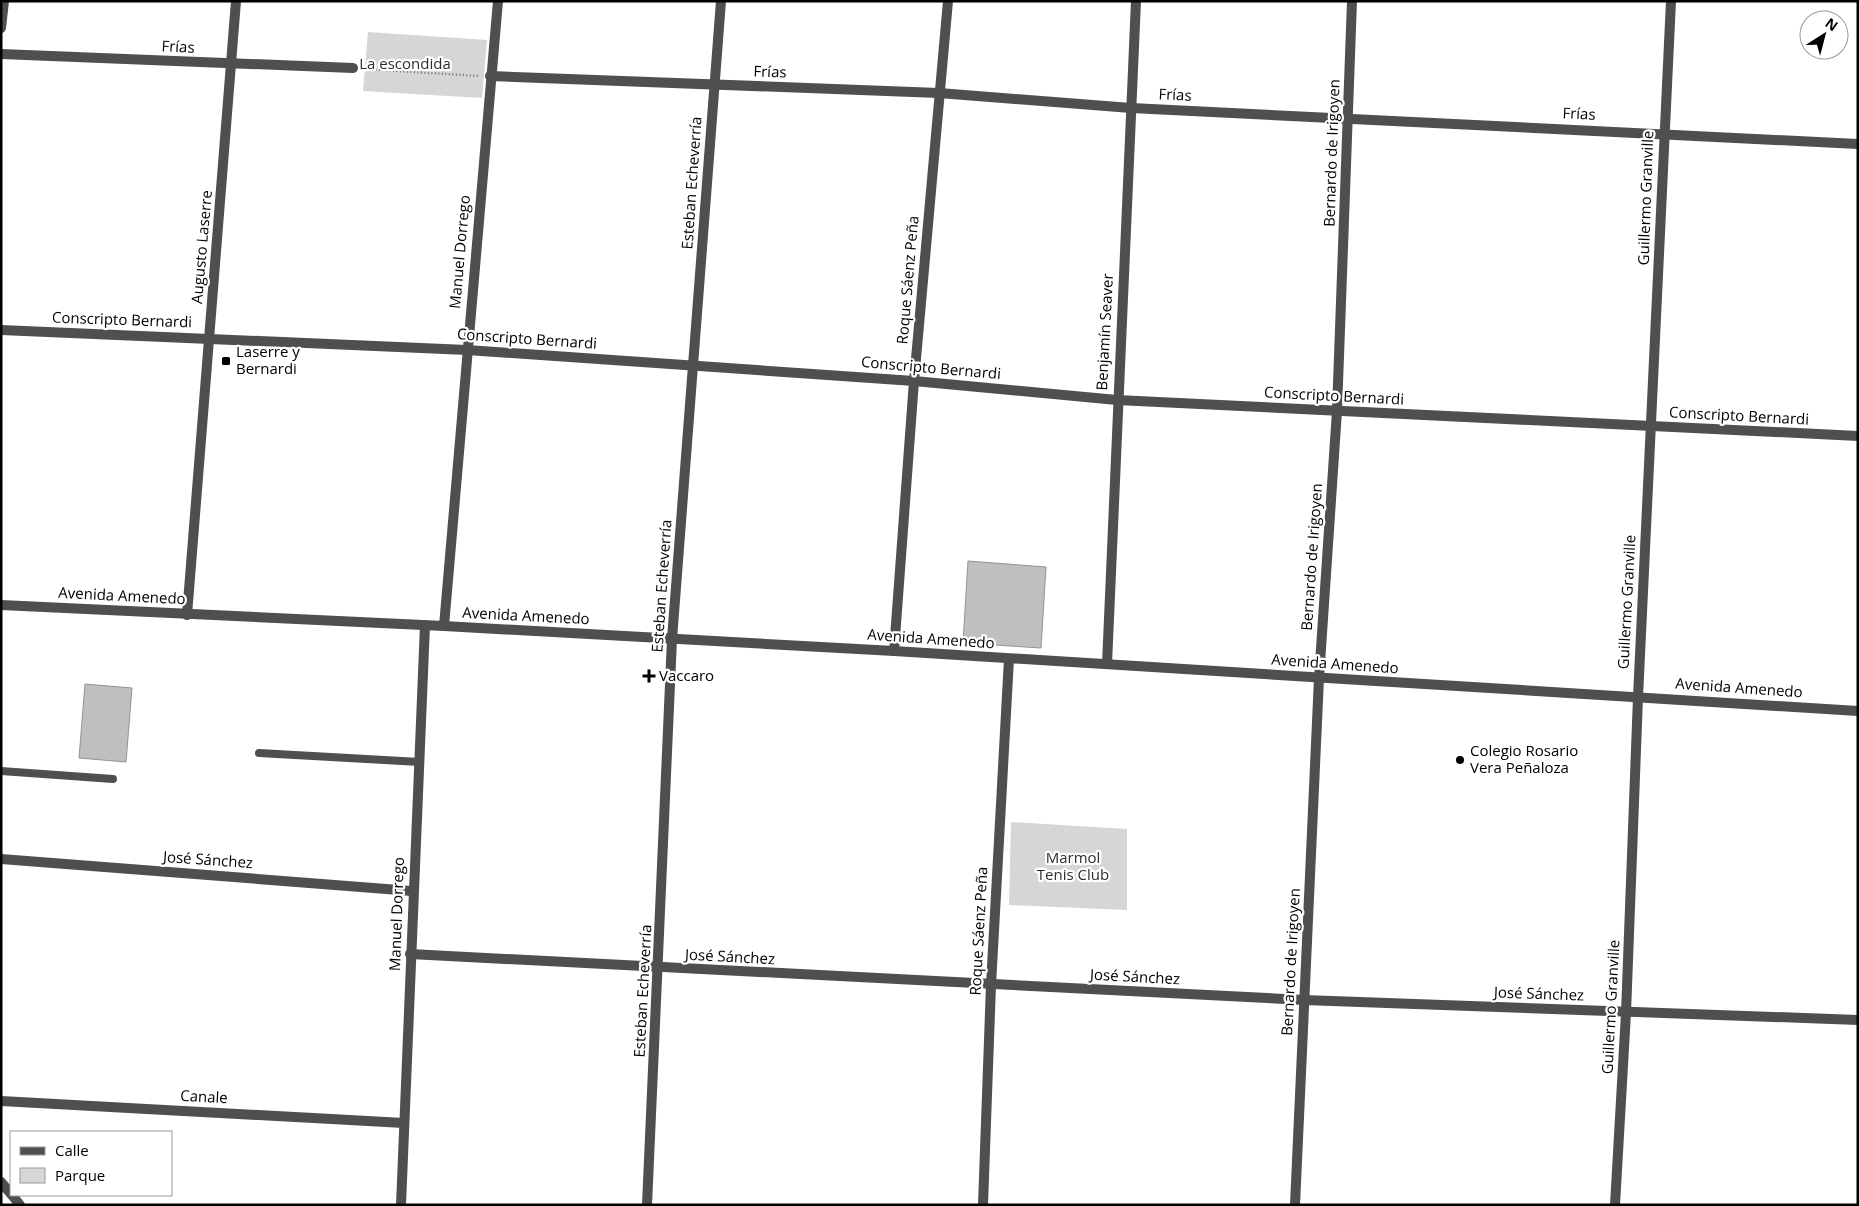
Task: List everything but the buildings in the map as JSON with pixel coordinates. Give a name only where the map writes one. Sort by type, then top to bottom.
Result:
[{"type":"street","points":[[1,28],[4,1]]},
{"type":"street","name":"Augusto Laserre","points":[[187,615],[236,1]]},
{"type":"street","name":"Manuel Dorrego","points":[[444,626],[490,76],[498,1]]},
{"type":"street","name":"Esteban Echeverría","points":[[647,1205],[659,969],[672,639],[721,1]]},
{"type":"street","name":"Roque Sáenz Peña","points":[[894,651],[914,381],[948,1]]},
{"type":"street","name":"Benjamín Seaver","points":[[1107,664],[1117,400],[1136,1]]},
{"type":"street","name":"Bernardo de Irigoyen","points":[[1295,1205],[1319,678],[1336,411],[1352,1]]},
{"type":"street","name":"Guillermo Granville","points":[[1615,1205],[1626,1013],[1638,697],[1652,426],[1670,1]]},
{"type":"street","name":"Frías","points":[[1,54],[232,65],[353,68]]},
{"type":"street","name":"Frías","points":[[490,76],[939,93],[1131,108],[1858,144]]},
{"type":"street","name":"Conscripto Bernardi","points":[[1,330],[467,350],[914,381],[1117,400],[1858,436]]},
{"type":"street","name":"Avenida Amenedo","points":[[1,604],[894,651],[1858,711]]},
{"type":"street","name":"Manuel Dorrego","points":[[401,1205],[412,890],[420,762],[425,625]]},
{"type":"street","name":"Roque Sáenz Peña","points":[[983,1205],[991,985],[1009,659]]},
{"type":"street","name":"José Sánchez","points":[[1,859],[412,890]]},
{"type":"street","name":"José Sánchez","points":[[410,954],[659,969],[1304,1000],[1858,1020]]},
{"type":"street","name":"Canale","points":[[1,1101],[404,1123]]},
{"type":"street","points":[[1,1182],[10,1193]]},
{"type":"lane","points":[[259,754],[420,762]]},
{"type":"lane","points":[[1,771],[113,779]]},
{"type":"path","points":[[353,68],[490,76]]},
{"type":"green space","name":"La escondida","points":[[368,32],[487,40],[482,98],[363,91]]},
{"type":"green space","name":"Marmol Tenis Club","points":[[1011,822],[1127,829],[1127,910],[1009,905]]},
{"type":"place","name":"Laserre y Bernardi","points":[[226,361]]},
{"type":"place","name":"Vaccaro","points":[[649,676]]},
{"type":"place","name":"Colegio Rosario Vera Peñaloza","points":[[1460,760]]}]
